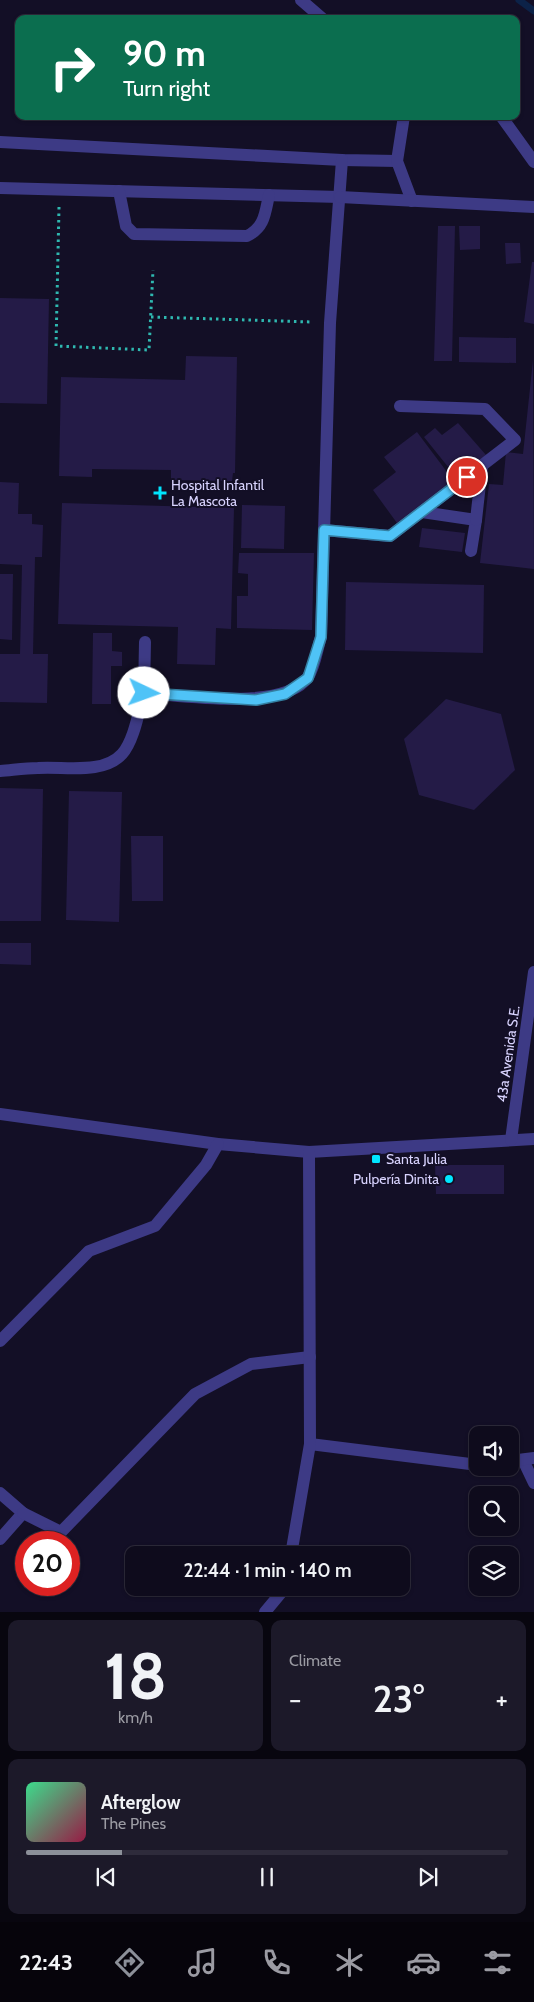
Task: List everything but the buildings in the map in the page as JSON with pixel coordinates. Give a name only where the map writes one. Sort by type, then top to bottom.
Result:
[{"type":"street","points":[[301,0],[318,15]]},
{"type":"street","points":[[403,120],[397,161],[412,201]]},
{"type":"street","points":[[504,120],[534,162]]},
{"type":"street","points":[[0,142],[342,160],[397,161]]},
{"type":"street","points":[[144,693],[256,700],[285,694],[308,678],[321,637],[330,323],[342,160]]},
{"type":"street","points":[[0,188],[340,197],[534,208]]},
{"type":"street","points":[[119,191],[126,226],[134,234],[247,236],[258,229],[263,223],[269,195]]},
{"type":"street","points":[[324,530],[390,536],[515,440],[485,409],[400,406]]},
{"type":"street","points":[[471,551],[482,466]]},
{"type":"street","points":[[422,512],[476,520]]},
{"type":"street","points":[[0,771],[92,767],[113,762],[124,752],[144,693],[145,642]]},
{"type":"street","name":"43a Avenida S.E.","points":[[511,1140],[534,972]]},
{"type":"street","points":[[0,1114],[218,1144],[309,1152],[534,1139]]},
{"type":"street","points":[[0,1342],[89,1251],[155,1226],[206,1165],[218,1144]]},
{"type":"street","points":[[293,1546],[310,1444],[309,1152]]},
{"type":"street","points":[[0,1492],[22,1514],[61,1532],[195,1394],[251,1364],[310,1357]]},
{"type":"street","points":[[310,1444],[469,1464]]},
{"type":"street","points":[[529,1459],[534,1483]]},
{"type":"street","points":[[0,1539],[22,1514]]},
{"type":"street","points":[[265,1612],[278,1596]]},
{"type":"path","points":[[59,189],[56,346],[149,350],[153,270]]},
{"type":"path","points":[[151,317],[330,323]]},
{"type":"waterway","points":[[519,0],[534,11]]},
{"type":"place","name":"Hospital Infantil La Mascota","points":[[160,493]]},
{"type":"place","name":"Santa Julia","points":[[376,1159]]},
{"type":"place","name":"Pulpería Dinita","points":[[449,1179]]},
{"type":"route","points":[[144,693],[256,700],[285,694],[308,678],[321,637],[324,530],[390,536],[467,477]]}]
